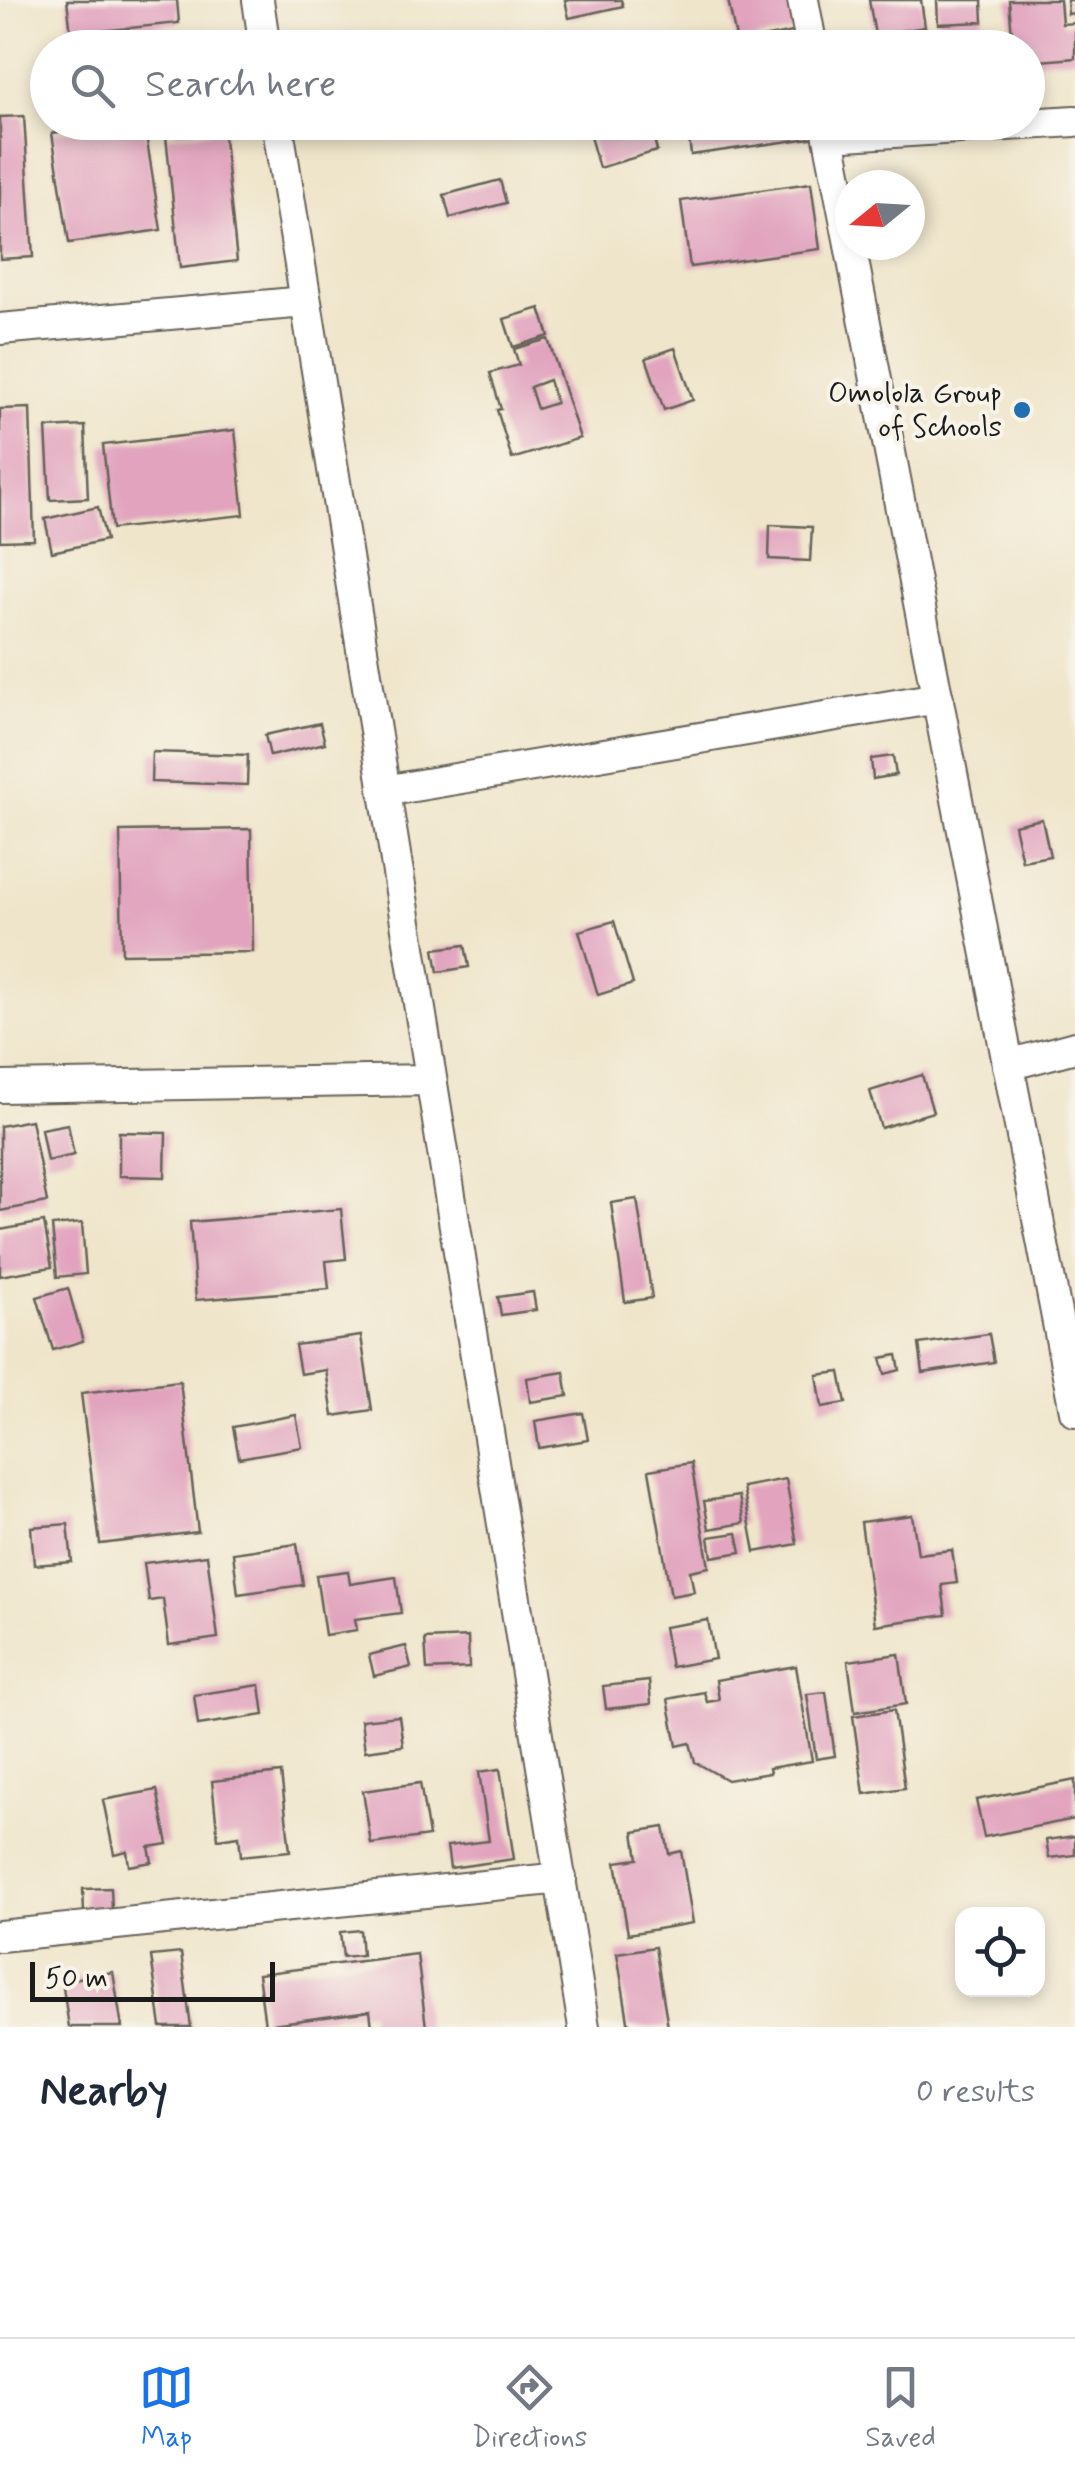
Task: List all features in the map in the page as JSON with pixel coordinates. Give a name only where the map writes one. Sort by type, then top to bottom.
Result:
[{"type":"street","points":[[258,0],[262,30]]},
{"type":"street","points":[[803,0],[809,30]]},
{"type":"street","points":[[1045,122],[1075,121]]},
{"type":"street","points":[[280,140],[584,2027]]},
{"type":"street","points":[[830,140],[836,170]]},
{"type":"street","points":[[853,260],[1075,1411]]},
{"type":"street","points":[[0,330],[304,302]]},
{"type":"street","points":[[384,791],[938,698]]},
{"type":"street","points":[[1008,1065],[1075,1047]]},
{"type":"street","points":[[0,1087],[431,1080]]},
{"type":"street","points":[[0,1936],[561,1878]]},
{"type":"building","points":[[67,0],[177,0],[179,23],[71,30]]},
{"type":"building","points":[[565,0],[621,0],[623,6],[569,18]]},
{"type":"building","points":[[728,0],[797,0],[803,30],[734,30]]},
{"type":"building","points":[[869,0],[921,0],[925,27],[874,30]]},
{"type":"building","points":[[937,0],[982,0],[983,22],[938,24]]},
{"type":"building","points":[[1009,0],[1060,0],[1062,24],[1075,23],[1075,58],[1045,61],[1045,30],[1012,30]]},
{"type":"building","points":[[1067,0],[1075,0],[1075,13],[1068,14]]},
{"type":"building","points":[[24,116],[33,257],[0,259],[0,117]]},
{"type":"building","points":[[53,140],[147,140],[161,230],[69,243]]},
{"type":"building","points":[[166,140],[224,140],[237,261],[180,268]]},
{"type":"building","points":[[591,140],[654,140],[657,151],[599,168]]},
{"type":"building","points":[[689,140],[797,140],[691,155]]},
{"type":"building","points":[[500,180],[506,203],[450,218],[444,195]]},
{"type":"building","points":[[811,183],[820,249],[690,267],[681,201]]},
{"type":"building","points":[[540,308],[549,336],[513,347],[504,319]]},
{"type":"building","points":[[548,339],[580,438],[512,459],[490,373],[519,365],[514,349]],"holes":[[[549,380],[556,403],[537,409],[530,387]]]},
{"type":"building","points":[[675,348],[693,400],[664,410],[646,358]]},
{"type":"building","points":[[30,408],[34,540],[0,541],[0,409]]},
{"type":"building","points":[[85,426],[88,498],[50,500],[46,428]]},
{"type":"building","points":[[235,430],[244,515],[112,529],[103,445]]},
{"type":"building","points":[[98,507],[106,540],[52,552],[45,519]]},
{"type":"building","points":[[770,525],[812,527],[810,561],[769,559]]},
{"type":"building","points":[[320,723],[325,743],[270,756],[265,735]]},
{"type":"building","points":[[152,752],[248,755],[247,785],[151,782]]},
{"type":"building","points":[[893,756],[896,775],[873,779],[871,759]]},
{"type":"building","points":[[1042,819],[1050,856],[1022,861],[1014,825]]},
{"type":"building","points":[[251,829],[253,952],[122,954],[120,831]]},
{"type":"building","points":[[614,921],[633,984],[598,995],[579,931]]},
{"type":"building","points":[[465,945],[469,967],[438,972],[434,949]]},
{"type":"building","points":[[922,1075],[933,1112],[881,1128],[870,1091]]},
{"type":"building","points":[[31,1120],[47,1202],[0,1211],[0,1126]]},
{"type":"building","points":[[68,1124],[74,1155],[47,1161],[41,1129]]},
{"type":"building","points":[[119,1132],[166,1133],[165,1177],[119,1176]]},
{"type":"building","points":[[637,1199],[652,1298],[625,1302],[611,1203]]},
{"type":"building","points":[[341,1209],[346,1259],[326,1261],[329,1289],[196,1300],[190,1222]]},
{"type":"building","points":[[44,1222],[52,1267],[0,1276],[0,1230]]},
{"type":"building","points":[[82,1223],[86,1274],[57,1277],[52,1226]]},
{"type":"building","points":[[68,1288],[83,1341],[53,1350],[37,1297]]},
{"type":"building","points":[[533,1292],[536,1310],[501,1315],[498,1297]]},
{"type":"building","points":[[989,1334],[994,1362],[923,1373],[919,1344]]},
{"type":"building","points":[[361,1336],[372,1410],[333,1416],[326,1370],[300,1374],[295,1345]]},
{"type":"building","points":[[897,1355],[900,1370],[885,1374],[881,1358]]},
{"type":"building","points":[[564,1372],[568,1396],[530,1402],[527,1378]]},
{"type":"building","points":[[840,1372],[846,1403],[822,1407],[817,1375]]},
{"type":"building","points":[[180,1381],[198,1532],[100,1544],[81,1393]]},
{"type":"building","points":[[583,1413],[588,1440],[539,1448],[535,1421]]},
{"type":"building","points":[[296,1415],[302,1447],[239,1458],[233,1427]]},
{"type":"building","points":[[691,1463],[709,1567],[690,1571],[694,1592],[671,1596],[649,1470]]},
{"type":"building","points":[[786,1479],[797,1544],[755,1552],[743,1487]]},
{"type":"building","points":[[739,1496],[744,1523],[709,1529],[704,1501]]},
{"type":"building","points":[[912,1515],[918,1554],[952,1550],[957,1583],[942,1585],[946,1615],[875,1625],[861,1522]]},
{"type":"building","points":[[68,1524],[72,1562],[34,1565],[31,1527]]},
{"type":"building","points":[[737,1533],[741,1552],[712,1557],[709,1537]]},
{"type":"building","points":[[297,1544],[303,1585],[238,1594],[233,1553]]},
{"type":"building","points":[[207,1555],[218,1638],[169,1645],[163,1599],[149,1601],[144,1563]]},
{"type":"building","points":[[348,1571],[350,1584],[396,1577],[401,1613],[355,1619],[357,1630],[325,1635],[316,1575]]},
{"type":"building","points":[[708,1620],[715,1659],[671,1667],[664,1627]]},
{"type":"building","points":[[468,1637],[469,1668],[427,1670],[425,1639]]},
{"type":"building","points":[[406,1646],[411,1667],[374,1676],[369,1655]]},
{"type":"building","points":[[899,1654],[906,1704],[855,1712],[848,1661]]},
{"type":"building","points":[[796,1666],[812,1761],[727,1780],[695,1762],[690,1743],[677,1746],[668,1699],[704,1692],[707,1702],[719,1700],[716,1680]]},
{"type":"building","points":[[649,1681],[651,1704],[606,1709],[603,1686]]},
{"type":"building","points":[[260,1685],[264,1715],[198,1725],[194,1695]]},
{"type":"building","points":[[826,1692],[835,1756],[816,1759],[807,1694]]},
{"type":"building","points":[[894,1710],[905,1788],[864,1794],[853,1716]]},
{"type":"building","points":[[399,1716],[403,1746],[365,1751],[361,1720]]},
{"type":"building","points":[[500,1769],[514,1859],[450,1868],[447,1846],[489,1841],[479,1772]]},
{"type":"building","points":[[281,1773],[290,1851],[241,1856],[239,1836],[218,1839],[212,1781]]},
{"type":"building","points":[[1075,1780],[1075,1819],[984,1837],[976,1800]]},
{"type":"building","points":[[420,1783],[429,1836],[371,1844],[363,1791]]},
{"type":"building","points":[[157,1790],[168,1844],[149,1847],[152,1862],[129,1866],[127,1851],[114,1854],[103,1800]]},
{"type":"building","points":[[664,1827],[669,1854],[681,1851],[693,1923],[628,1934],[616,1862],[638,1859],[634,1832]]},
{"type":"building","points":[[1075,1836],[1075,1855],[1049,1858],[1046,1840]]},
{"type":"building","points":[[111,1888],[112,1910],[84,1912],[83,1889]]},
{"type":"building","points":[[360,1930],[362,1955],[343,1957],[340,1932]]},
{"type":"building","points":[[655,1947],[668,2027],[629,2027],[617,1953]]},
{"type":"building","points":[[181,1953],[191,2027],[161,2027],[151,1956]]},
{"type":"building","points":[[417,1954],[426,2027],[372,2027],[370,2011],[265,2025],[258,1974]]},
{"type":"building","points":[[113,1972],[122,2027],[69,2027],[62,1981]]},
{"type":"place","name":"Omolola Group of Schools","points":[[1022,410]]}]
